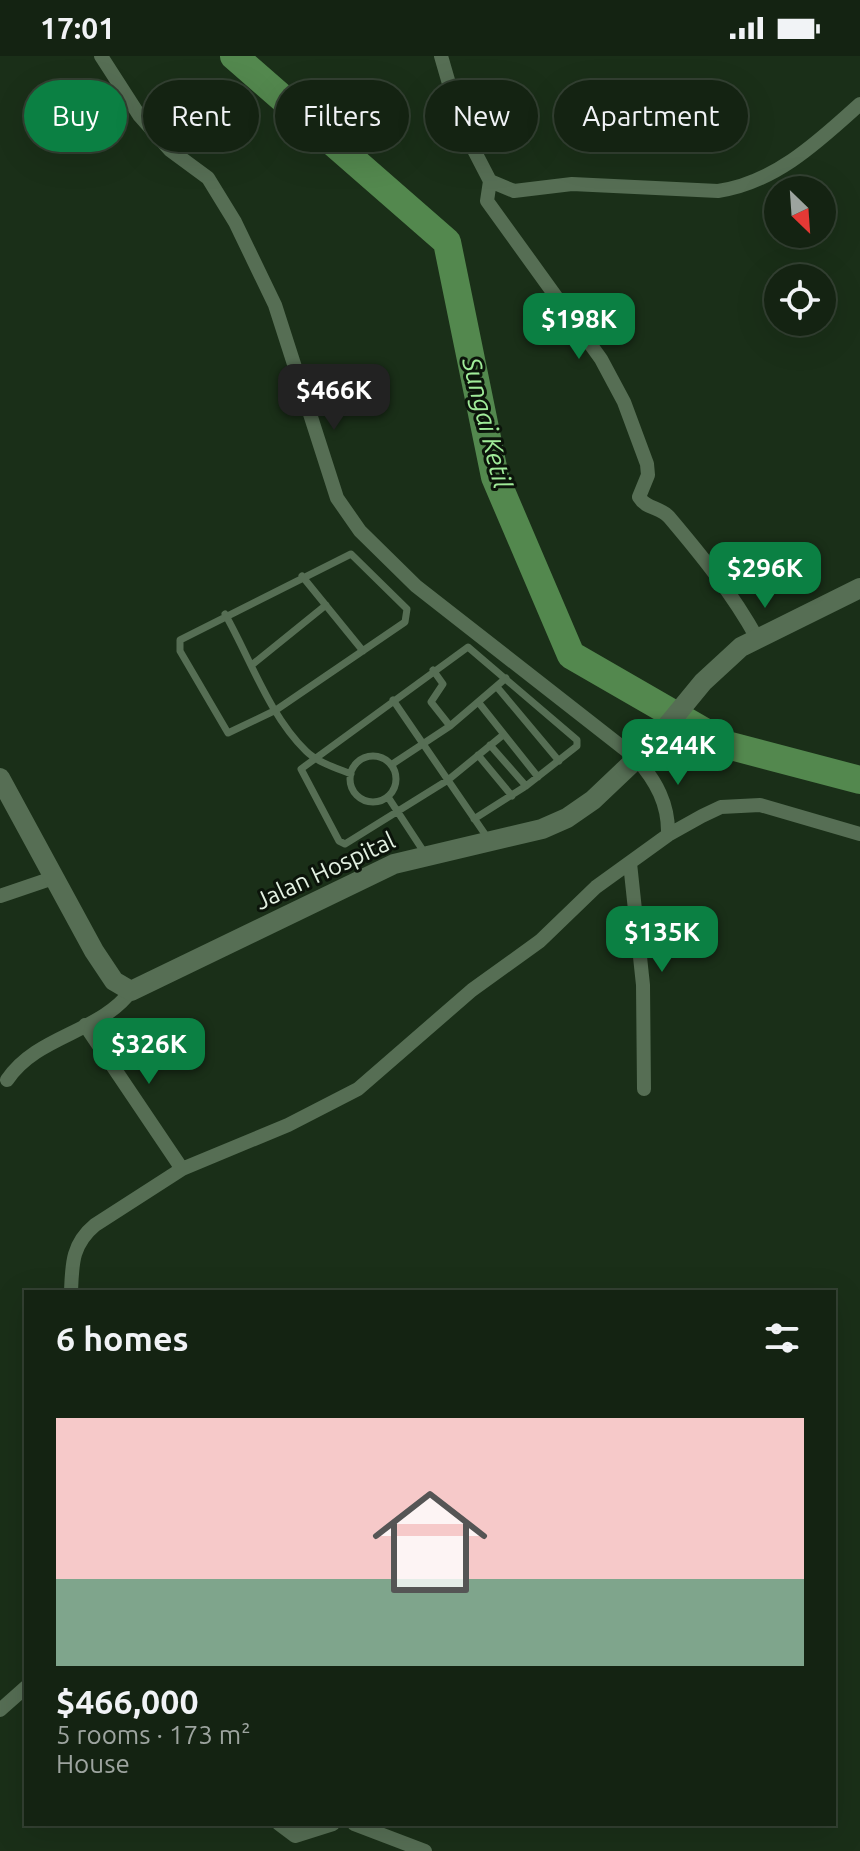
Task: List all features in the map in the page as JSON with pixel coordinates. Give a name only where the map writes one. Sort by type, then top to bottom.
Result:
[{"type":"main road","name":"Jalan Hospital","points":[[131,991],[394,864],[425,854],[542,829],[567,818],[593,800],[652,744],[703,682],[733,654],[757,638],[860,588]]},
{"type":"main road","points":[[0,778],[108,974],[121,988],[131,991]]},
{"type":"street","points":[[101,56],[139,115],[170,150],[208,178],[235,222],[275,305],[333,489],[360,531],[416,586],[636,758],[650,774],[664,803],[668,835]]},
{"type":"street","points":[[441,56],[461,125],[490,181],[487,201],[601,359],[624,402],[647,464],[648,475],[639,497],[642,502],[667,515],[713,567],[757,638]]},
{"type":"street","points":[[490,181],[514,191],[572,184],[718,191],[737,189],[790,162],[860,104]]},
{"type":"street","points":[[71,1290],[75,1251],[84,1234],[182,1169],[288,1125],[358,1089],[472,990],[540,941],[596,887],[668,835],[721,807],[739,804],[779,808],[860,834]]},
{"type":"street","points":[[630,863],[643,985],[644,1089]]},
{"type":"street","points":[[0,896],[53,878]]},
{"type":"street","points":[[7,1080],[34,1052],[117,1007],[131,991]]},
{"type":"street","points":[[85,1025],[182,1169]]},
{"type":"street","points":[[0,1710],[24,1689]]},
{"type":"street","points":[[282,1826],[295,1836],[327,1826]]},
{"type":"street","points":[[359,1826],[425,1851]]},
{"type":"lane","points":[[351,554],[407,609],[405,622],[276,710],[228,733],[180,651],[180,640],[302,576],[351,554]]},
{"type":"lane","points":[[302,576],[363,651]]},
{"type":"lane","points":[[253,664],[326,605]]},
{"type":"lane","points":[[225,614],[276,710],[314,758],[351,774]]},
{"type":"lane","points":[[474,819],[512,796],[559,761],[577,746],[577,740],[468,647],[304,765],[302,774],[339,841],[353,842],[448,780],[503,735]]},
{"type":"lane","points":[[433,670],[443,684],[431,702],[450,726]]},
{"type":"lane","points":[[391,765],[450,726],[506,678]]},
{"type":"lane","points":[[497,687],[559,761]]},
{"type":"lane","points":[[393,700],[489,841]]},
{"type":"lane","points":[[479,703],[538,777]]},
{"type":"lane","points":[[490,745],[526,786]]},
{"type":"lane","points":[[478,755],[512,796]]},
{"type":"lane","points":[[373,756],[391,765],[396,781],[388,797],[370,802],[361,799],[350,784],[351,774],[363,759],[373,756]]},
{"type":"lane","points":[[388,797],[425,854]]},
{"type":"waterway","name":"Sungai Ketil","points":[[234,56],[447,242],[495,477],[571,655],[727,745],[860,780]]}]
